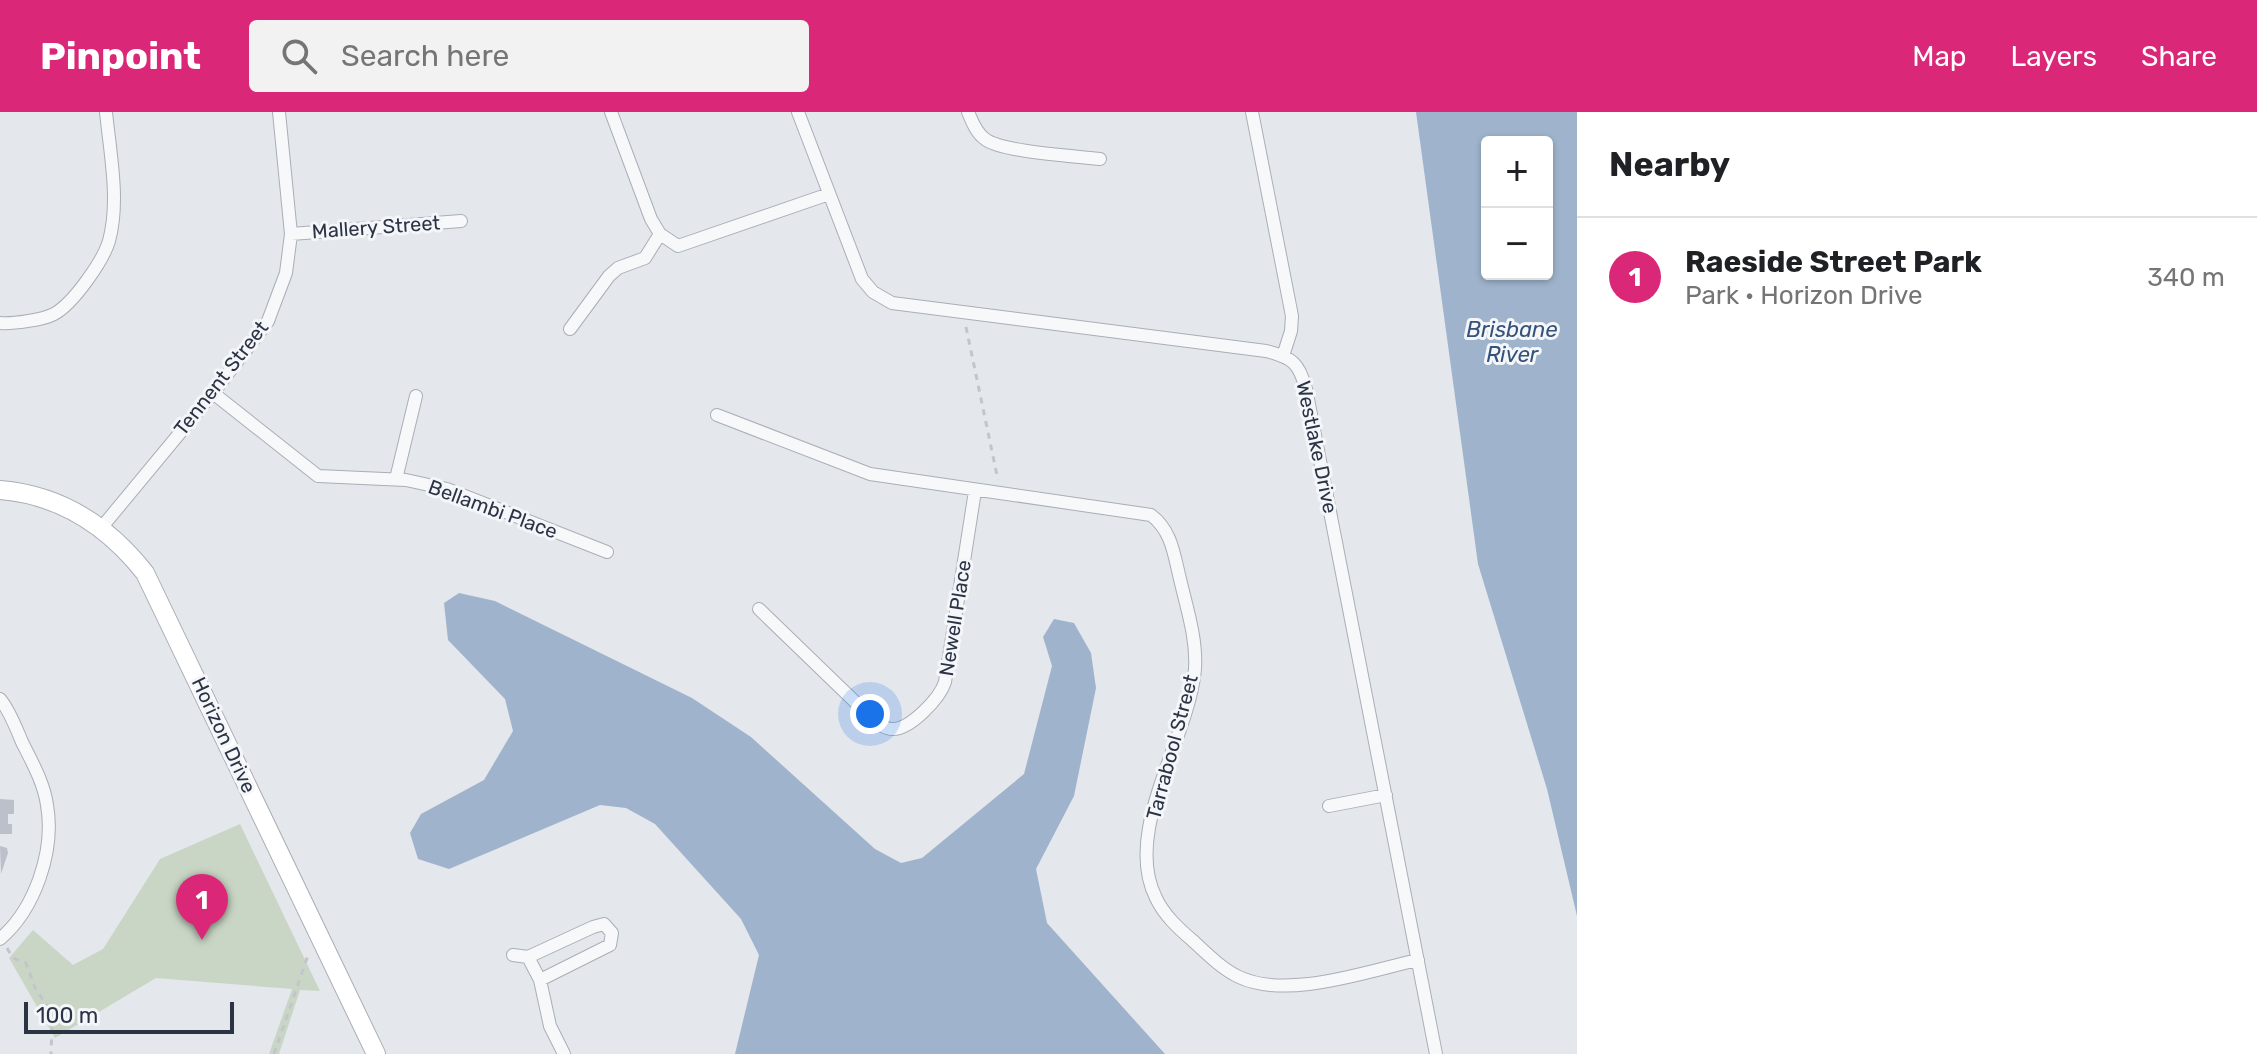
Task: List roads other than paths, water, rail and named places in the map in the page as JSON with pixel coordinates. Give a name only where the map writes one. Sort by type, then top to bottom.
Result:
[{"type":"street","points":[[0,323],[9,324],[55,314],[86,284],[109,242],[113,198],[106,112],[113,112]]},
{"type":"street","name":"Tennent Street","points":[[102,527],[268,321],[286,273],[291,234],[279,112]]},
{"type":"street","points":[[611,112],[651,219],[660,234],[678,246],[829,194]]},
{"type":"street","name":"Westlake Drive","points":[[798,112],[862,279],[873,292],[892,303],[1266,351],[1292,359],[1299,368],[1306,389],[1436,1054]]},
{"type":"street","points":[[968,112],[986,141],[1007,147],[1100,159]]},
{"type":"street","points":[[1252,112],[1292,316],[1283,356]]},
{"type":"street","name":"Mallery Street","points":[[291,234],[461,221]]},
{"type":"street","points":[[570,329],[609,276],[618,268],[645,258],[660,234]]},
{"type":"street","name":"Bellambi Place","points":[[213,393],[318,476],[396,479],[447,489],[607,552]]},
{"type":"street","points":[[396,479],[416,396]]},
{"type":"street","name":"Tarrabool Street","points":[[717,415],[870,474],[1151,515],[1168,532],[1193,633],[1195,668],[1190,698],[1147,838],[1154,895],[1172,921],[1235,975],[1262,983],[1283,986],[1319,981],[1418,960]]},
{"type":"street","name":"Horizon Drive","points":[[0,490],[58,503],[102,527],[133,558],[156,592],[376,1054]]},
{"type":"street","name":"Newell Place","points":[[759,609],[879,725],[892,729],[908,725],[941,695],[945,682],[975,491]]},
{"type":"street","points":[[0,699],[37,774],[47,804],[48,841],[38,883],[14,927],[0,939]]},
{"type":"street","points":[[1329,806],[1386,795]]},
{"type":"street","points":[[513,955],[528,957],[604,924],[612,933],[610,945],[540,980]]},
{"type":"street","points":[[528,957],[540,980],[550,1026],[564,1054]]},
{"type":"water","name":"Brisbane River","points":[[1416,112],[1577,112],[1577,916],[1547,789],[1478,564]]},
{"type":"water","points":[[459,593],[495,601],[692,698],[751,737],[875,849],[901,863],[922,858],[1024,774],[1052,666],[1043,637],[1054,619],[1074,623],[1091,653],[1096,688],[1074,796],[1036,869],[1047,923],[1165,1054],[735,1054],[759,955],[741,919],[655,824],[626,808],[600,805],[449,869],[418,859],[410,833],[421,814],[484,780],[513,731],[505,699],[448,640],[444,603]]},
{"type":"place","name":"Raeside Street Park","points":[[202,940]]}]
